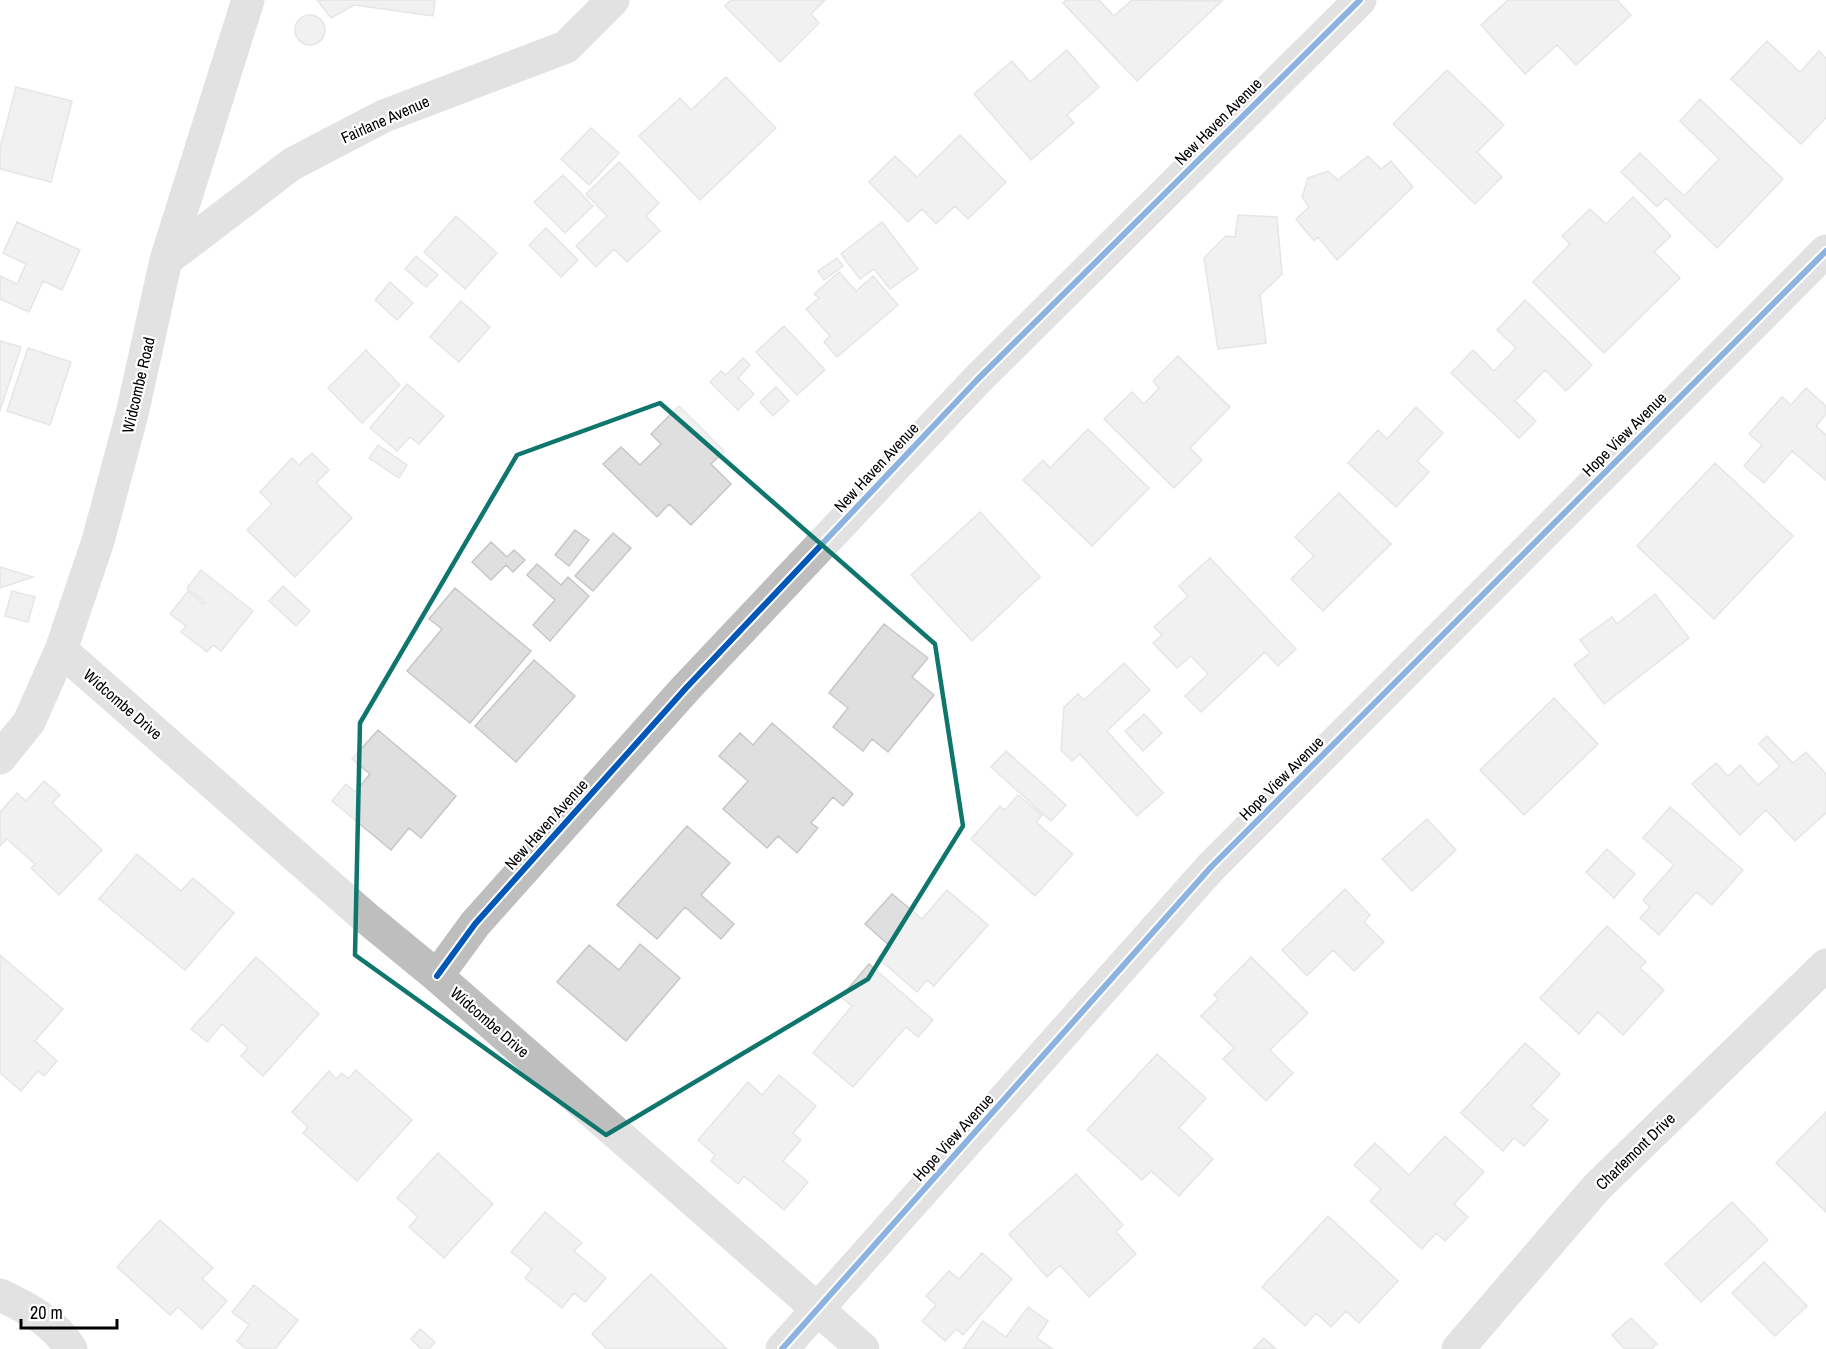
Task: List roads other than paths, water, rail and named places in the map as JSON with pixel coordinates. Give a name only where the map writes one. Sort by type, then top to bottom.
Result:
[{"type":"street","name":"Widcombe Road","points":[[0,758],[29,722],[61,650],[98,541],[129,426],[166,260],[248,0]]},
{"type":"street","name":"Fairlane Avenue","points":[[166,260],[292,164],[384,116],[566,47],[613,0]]},
{"type":"street","name":"New Haven Avenue","points":[[437,976],[475,924],[686,688],[985,372],[1360,0]]},
{"type":"street","name":"Hope View Avenue","points":[[782,1349],[1211,867],[1826,251]]},
{"type":"street","name":"Widcombe Drive","points":[[61,650],[355,909],[437,976],[863,1349]]},
{"type":"street","name":"Charlemont Drive","points":[[1458,1349],[1597,1187],[1826,964]]},
{"type":"street","points":[[0,1295],[27,1307],[48,1323],[71,1349]]}]
